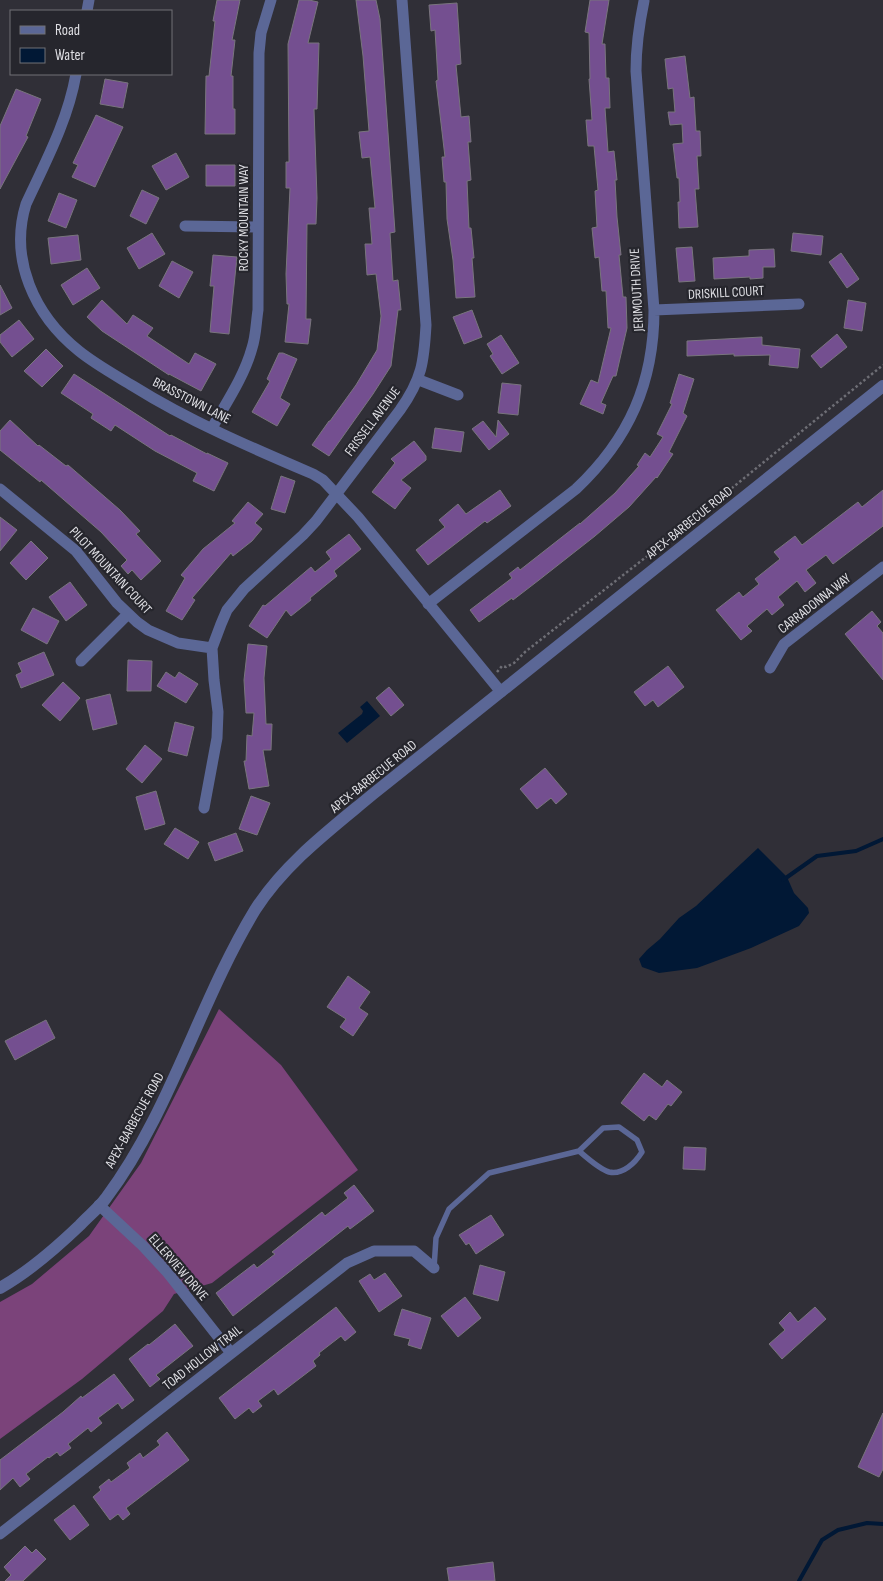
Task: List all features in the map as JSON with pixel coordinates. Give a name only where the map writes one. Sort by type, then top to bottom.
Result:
[{"type":"street","name":"ROCKY MOUNTAIN WAY","points":[[212,428],[244,368],[252,348],[258,310],[259,52],[261,33],[271,0]]},
{"type":"street","name":"FRISSELL AVENUE","points":[[204,808],[217,738],[218,712],[212,648],[227,610],[259,574],[316,521],[400,410],[419,380],[423,362],[426,325],[402,0]]},
{"type":"street","name":"JERIMOUTH DRIVE","points":[[428,604],[576,489],[600,465],[624,432],[642,391],[652,353],[654,333],[654,310],[636,71],[636,42],[644,1]]},
{"type":"street","name":"BRASSTOWN LANE","points":[[76,75],[61,128],[26,204],[20,229],[21,255],[27,281],[36,300],[48,318],[57,330],[80,352],[166,406],[323,480],[358,517],[501,692]]},
{"type":"street","points":[[185,226],[258,227]]},
{"type":"street","name":"DRISKILL COURT","points":[[654,310],[799,304]]},
{"type":"street","points":[[419,380],[458,395]]},
{"type":"street","name":"APEX-BARBECUE ROAD","points":[[0,1288],[52,1252],[99,1206],[116,1183],[139,1146],[170,1086],[223,969],[256,909],[280,877],[308,848],[883,386]]},
{"type":"street","name":"PILOT MOUNTAIN COURT","points":[[0,489],[76,551],[128,614],[148,630],[178,643],[212,648]]},
{"type":"street","name":"CARRADONNA WAY","points":[[770,668],[784,644],[881,573]]},
{"type":"street","points":[[81,661],[128,614]]},
{"type":"street","name":"ELLERVIEW DRIVE","points":[[99,1206],[143,1246],[168,1273],[231,1353]]},
{"type":"street","name":"TOAD HOLLOW TRAIL","points":[[0,1534],[347,1263],[374,1251],[414,1252],[434,1268]]},
{"type":"lane","points":[[434,1268],[436,1238],[449,1209],[489,1173],[579,1150],[603,1128],[620,1127],[637,1140],[642,1152],[637,1160],[626,1170],[610,1172],[591,1162],[579,1150]]},
{"type":"path","points":[[500,670],[502,666],[506,667],[514,663],[525,652],[678,532],[883,365]]},
{"type":"shaded area","points":[[219,1009],[281,1065],[358,1170],[212,1283],[174,1294],[163,1311],[82,1379],[0,1439],[0,1302],[32,1284],[89,1236],[141,1163]]},
{"type":"water","points":[[367,701],[380,716],[347,743],[338,733],[362,714],[363,711],[360,707]]},
{"type":"water","points":[[758,848],[787,877],[794,893],[808,908],[809,913],[799,926],[751,948],[697,968],[659,973],[642,967],[639,959],[647,950],[679,918],[696,906]]},
{"type":"building","points":[[217,0],[240,0],[232,40],[235,40],[231,76],[233,76],[235,134],[205,134],[206,76],[209,76],[215,21],[213,21]]},
{"type":"building","points":[[299,0],[318,2],[308,43],[319,43],[317,109],[314,109],[316,224],[307,224],[306,319],[311,319],[308,344],[285,342],[289,304],[287,304],[286,274],[290,188],[286,188],[286,162],[289,162],[288,44]]},
{"type":"building","points":[[356,0],[376,0],[380,19],[395,232],[390,233],[393,281],[398,280],[401,310],[398,310],[391,366],[329,456],[312,445],[356,385],[377,350],[381,316],[376,274],[367,275],[365,244],[372,244],[369,208],[375,208],[370,157],[362,158],[359,132],[369,131]]},
{"type":"building","points":[[590,0],[609,0],[602,44],[605,44],[606,78],[609,78],[610,108],[605,108],[608,152],[614,151],[617,180],[615,180],[621,255],[619,255],[623,297],[626,297],[627,328],[616,376],[613,376],[601,403],[606,405],[603,414],[580,404],[591,380],[598,383],[611,328],[608,328],[606,291],[602,291],[599,257],[595,258],[592,228],[597,227],[595,191],[598,190],[594,146],[588,146],[586,120],[592,120],[589,79],[589,33],[585,32]]},
{"type":"building","points":[[457,3],[461,64],[456,65],[461,117],[469,116],[471,142],[468,142],[471,180],[467,181],[469,228],[471,228],[474,258],[472,258],[475,297],[456,298],[447,219],[446,182],[444,182],[442,157],[445,157],[436,81],[438,80],[435,30],[431,31],[429,5]]},
{"type":"building","points":[[685,56],[690,98],[694,97],[696,131],[700,131],[701,156],[697,156],[699,189],[695,189],[698,227],[679,228],[679,178],[677,178],[673,144],[683,143],[682,124],[670,125],[668,112],[675,112],[673,88],[668,89],[665,59]]},
{"type":"building","points":[[105,79],[128,83],[123,108],[100,104]]},
{"type":"building","points":[[16,89],[41,99],[26,136],[28,137],[0,189],[0,126]]},
{"type":"building","points":[[96,115],[123,127],[95,187],[72,177],[78,165],[73,163]]},
{"type":"building","points":[[176,153],[189,177],[166,190],[152,166]]},
{"type":"building","points":[[206,165],[235,165],[235,186],[206,186]]},
{"type":"building","points":[[142,190],[159,198],[146,224],[130,216]]},
{"type":"building","points":[[59,193],[77,200],[66,228],[48,221]]},
{"type":"building","points":[[152,233],[165,254],[139,269],[127,248]]},
{"type":"building","points":[[793,233],[823,236],[821,255],[791,251]]},
{"type":"building","points":[[78,235],[81,260],[51,264],[48,238]]},
{"type":"building","points":[[692,247],[695,281],[679,282],[676,248]]},
{"type":"building","points":[[774,249],[775,267],[763,267],[763,278],[714,279],[713,258],[749,256],[749,250]]},
{"type":"building","points":[[841,253],[859,279],[847,288],[829,262]]},
{"type":"building","points":[[213,255],[237,257],[229,334],[210,332],[214,286],[210,286]]},
{"type":"building","points":[[172,261],[193,272],[179,298],[159,286]]},
{"type":"building","points":[[87,268],[100,288],[73,305],[61,285]]},
{"type":"building","points":[[0,285],[12,308],[0,315]]},
{"type":"building","points":[[102,300],[127,324],[133,315],[153,328],[147,336],[189,364],[195,353],[216,364],[201,391],[169,375],[102,331],[87,317]]},
{"type":"building","points":[[848,300],[866,303],[862,331],[844,328]]},
{"type":"building","points":[[472,310],[482,337],[464,344],[453,317]]},
{"type":"building","points":[[19,320],[34,339],[12,357],[0,342],[0,335]]},
{"type":"building","points":[[837,334],[847,347],[821,368],[811,356]]},
{"type":"building","points":[[501,335],[519,363],[502,374],[490,356],[493,354],[487,344]]},
{"type":"building","points":[[762,337],[762,345],[800,349],[798,368],[769,365],[770,355],[687,356],[687,341]]},
{"type":"building","points":[[46,349],[63,366],[42,387],[24,371]]},
{"type":"building","points":[[279,353],[297,359],[280,398],[290,404],[277,426],[252,412],[270,381],[267,379]]},
{"type":"building","points":[[74,374],[170,436],[228,463],[214,491],[193,481],[197,473],[155,451],[115,425],[111,431],[91,418],[93,414],[61,393]]},
{"type":"building","points":[[679,374],[694,379],[683,413],[687,416],[669,452],[673,454],[657,478],[629,507],[595,536],[513,600],[512,598],[479,622],[470,610],[512,578],[509,574],[518,567],[520,570],[580,524],[615,493],[639,466],[637,465],[645,453],[650,457],[663,437],[657,434],[672,404],[670,403]]},
{"type":"building","points":[[502,383],[521,385],[518,415],[498,413]]},
{"type":"building","points":[[10,420],[38,446],[66,466],[68,465],[120,510],[140,531],[136,534],[161,561],[141,580],[132,570],[128,574],[121,566],[127,560],[101,532],[41,480],[40,482],[0,450],[0,431]]},
{"type":"building","points":[[498,420],[509,434],[489,450],[472,429],[483,421],[496,437]]},
{"type":"building","points":[[435,428],[464,432],[461,452],[432,448]]},
{"type":"building","points":[[414,441],[426,456],[426,460],[401,480],[411,488],[395,509],[372,492],[395,463],[391,459]]},
{"type":"building","points":[[281,476],[295,481],[285,513],[271,509]]},
{"type":"building","points":[[500,490],[511,506],[487,523],[485,521],[428,565],[416,550],[445,527],[439,520],[458,504],[466,514]]},
{"type":"building","points":[[883,490],[883,526],[833,564],[826,555],[806,570],[816,583],[805,592],[797,581],[778,597],[784,605],[772,615],[767,609],[747,626],[752,631],[741,640],[716,610],[739,592],[743,597],[759,584],[755,579],[780,559],[774,552],[795,536],[802,545],[858,502],[862,507]]},
{"type":"building","points":[[248,502],[263,514],[255,523],[262,529],[252,541],[233,556],[231,553],[192,598],[195,600],[182,620],[166,611],[185,578],[181,575],[203,549],[235,523],[232,521]]},
{"type":"building","points":[[0,517],[17,530],[0,551]]},
{"type":"building","points":[[349,534],[361,549],[334,571],[337,576],[310,598],[311,600],[291,616],[286,610],[267,638],[249,626],[263,605],[265,606],[311,567],[315,572],[331,559],[326,552]]},
{"type":"building","points":[[31,541],[48,558],[26,580],[10,563]]},
{"type":"building","points":[[70,582],[87,605],[66,621],[49,597]]},
{"type":"building","points":[[33,608],[59,621],[47,644],[21,630]]},
{"type":"building","points":[[872,611],[881,622],[877,626],[883,633],[883,680],[845,634]]},
{"type":"building","points":[[248,644],[267,646],[264,678],[266,724],[272,724],[271,750],[263,750],[269,786],[249,789],[244,761],[246,761],[247,735],[252,736],[254,713],[246,713],[244,680]]},
{"type":"building","points":[[44,652],[54,675],[21,688],[16,675],[22,672],[18,663]]},
{"type":"building","points":[[128,660],[152,661],[151,691],[127,691]]},
{"type":"building","points":[[668,666],[684,687],[658,707],[653,700],[645,706],[634,692]]},
{"type":"building","points":[[166,672],[175,678],[179,672],[198,684],[186,703],[157,686]]},
{"type":"building","points":[[63,682],[80,698],[60,721],[42,705]]},
{"type":"building","points":[[389,687],[404,705],[391,716],[376,698]]},
{"type":"building","points":[[110,694],[117,724],[93,730],[86,700]]},
{"type":"building","points":[[175,722],[194,727],[187,756],[168,751]]},
{"type":"building","points":[[145,745],[162,759],[142,783],[126,769]]},
{"type":"building","points":[[545,768],[567,794],[556,804],[551,798],[537,809],[520,789]]},
{"type":"building","points":[[156,791],[165,824],[145,830],[136,797]]},
{"type":"building","points":[[251,796],[270,803],[257,835],[239,829]]},
{"type":"building","points":[[175,828],[199,842],[188,859],[164,844]]},
{"type":"building","points":[[236,833],[243,851],[215,861],[208,843]]},
{"type":"building","points":[[348,976],[370,992],[359,1008],[368,1014],[353,1036],[340,1027],[346,1019],[327,1007]]},
{"type":"building","points":[[46,1020],[55,1038],[15,1060],[5,1041]]},
{"type":"building","points":[[644,1073],[662,1087],[667,1080],[682,1092],[671,1106],[668,1104],[656,1120],[649,1115],[644,1121],[621,1103]]},
{"type":"building","points":[[684,1147],[706,1148],[705,1170],[683,1169]]},
{"type":"building","points":[[354,1185],[374,1211],[350,1229],[348,1226],[233,1316],[216,1293],[254,1264],[257,1268],[275,1254],[272,1252],[322,1212],[325,1216],[348,1198],[344,1193]]},
{"type":"building","points":[[491,1215],[504,1235],[476,1254],[469,1243],[466,1245],[459,1235]]},
{"type":"building","points":[[480,1265],[505,1272],[498,1301],[473,1294]]},
{"type":"building","points":[[385,1273],[402,1296],[379,1312],[359,1281],[370,1274],[374,1280]]},
{"type":"building","points":[[465,1297],[481,1318],[458,1337],[441,1316]]},
{"type":"building","points":[[336,1307],[356,1332],[345,1341],[341,1336],[319,1353],[320,1355],[313,1361],[316,1366],[278,1395],[274,1389],[258,1401],[262,1406],[253,1413],[249,1408],[235,1419],[219,1398]]},
{"type":"building","points":[[815,1307],[826,1319],[782,1359],[769,1344],[785,1330],[779,1323],[790,1312],[798,1322]]},
{"type":"building","points":[[402,1309],[431,1318],[421,1349],[408,1345],[410,1339],[394,1335]]},
{"type":"building","points":[[175,1324],[193,1346],[156,1375],[160,1379],[150,1387],[129,1359]]},
{"type":"building","points":[[114,1374],[134,1400],[122,1409],[118,1403],[98,1418],[102,1423],[91,1432],[88,1428],[68,1444],[71,1448],[60,1456],[57,1452],[26,1474],[30,1479],[20,1487],[13,1478],[0,1490],[0,1460],[81,1396],[82,1398]]},
{"type":"building","points":[[883,1413],[883,1469],[879,1477],[858,1467]]},
{"type":"building","points":[[167,1432],[189,1460],[126,1508],[130,1514],[123,1520],[118,1514],[110,1520],[93,1497],[101,1490],[99,1487],[109,1479],[111,1482],[130,1468],[127,1463],[140,1453],[143,1458],[160,1445],[157,1441]]},
{"type":"building","points":[[74,1505],[89,1525],[70,1540],[54,1520]]},
{"type":"building","points":[[25,1546],[32,1553],[36,1549],[46,1559],[23,1581],[5,1581],[11,1575],[4,1567]]},
{"type":"building","points":[[493,1562],[495,1581],[449,1581],[447,1568]]},
{"type":"waterway","points":[[783,880],[817,856],[856,851],[883,839]]},
{"type":"waterway","points":[[799,1581],[822,1540],[838,1530],[867,1523],[883,1524]]}]
